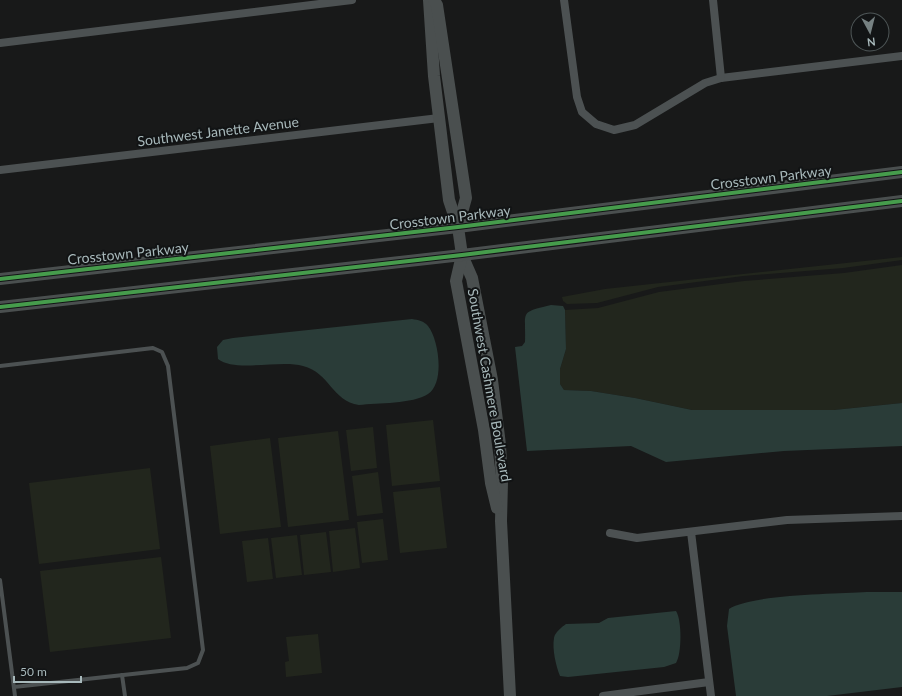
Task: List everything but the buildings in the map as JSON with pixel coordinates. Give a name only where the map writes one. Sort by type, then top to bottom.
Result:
[{"type":"main road","name":"Southwest Cashmere Boulevard","points":[[429,0],[432,55],[449,200],[458,227],[462,255],[472,278],[492,380],[502,482],[501,521],[510,696]]},
{"type":"main road","name":"Southwest Cashmere Boulevard","points":[[434,0],[437,6],[466,198],[458,227]]},
{"type":"main road","name":"Crosstown Parkway","points":[[0,279],[458,227],[902,172]]},
{"type":"main road","points":[[0,307],[462,255],[902,201]]},
{"type":"main road","name":"Southwest Cashmere Boulevard","points":[[462,255],[456,281],[484,430],[491,483],[501,521]]},
{"type":"street","points":[[0,43],[352,0]]},
{"type":"street","points":[[564,0],[577,97],[582,112],[596,124],[614,130],[636,125],[705,83],[721,78],[902,56]]},
{"type":"street","points":[[713,0],[721,78]]},
{"type":"street","name":"Southwest Janette Avenue","points":[[0,170],[440,118]]},
{"type":"street","points":[[610,533],[637,538],[787,520],[902,516]]},
{"type":"street","points":[[691,532],[709,682],[708,696]]},
{"type":"street","points":[[603,696],[709,682]]},
{"type":"lane","points":[[0,366],[153,348],[162,352],[168,366],[203,650],[198,663],[187,668],[14,687]]},
{"type":"lane","points":[[0,580],[15,696]]},
{"type":"lane","points":[[122,675],[125,696]]},
{"type":"shaded area","points":[[902,257],[902,260],[843,268],[743,276],[658,287],[597,303],[567,304],[563,301],[562,297],[605,289]]},
{"type":"shaded area","points":[[902,265],[902,403],[834,410],[692,410],[635,398],[591,391],[564,390],[560,384],[560,369],[566,349],[565,310],[598,308],[659,292],[744,281],[844,273]]},
{"type":"shaded area","points":[[551,305],[563,306],[565,310],[566,349],[560,369],[560,384],[564,390],[591,391],[635,398],[692,410],[834,410],[902,403],[902,446],[784,451],[666,462],[631,446],[527,451],[515,347],[522,346],[525,342],[526,314]]},
{"type":"shaded area","points":[[412,319],[423,322],[432,332],[438,361],[437,381],[433,388],[428,394],[413,400],[359,405],[343,398],[319,374],[303,366],[283,364],[247,366],[226,363],[218,359],[217,347],[223,340]]},
{"type":"shaded area","points":[[433,420],[440,481],[392,486],[386,425]]},
{"type":"shaded area","points":[[373,427],[377,468],[351,471],[346,430]]},
{"type":"shaded area","points":[[338,431],[349,520],[288,527],[278,438]]},
{"type":"shaded area","points":[[270,438],[281,527],[220,534],[210,446]]},
{"type":"shaded area","points":[[150,468],[160,549],[39,564],[29,483]]},
{"type":"shaded area","points":[[378,472],[383,513],[357,516],[352,476]]},
{"type":"shaded area","points":[[440,487],[447,548],[400,553],[393,492]]},
{"type":"shaded area","points":[[383,519],[388,560],[362,563],[357,522]]},
{"type":"shaded area","points":[[355,528],[360,568],[333,572],[329,531]]},
{"type":"shaded area","points":[[326,532],[331,572],[304,575],[300,535]]},
{"type":"shaded area","points":[[297,535],[302,575],[276,578],[271,538]]},
{"type":"shaded area","points":[[268,538],[273,579],[247,582],[242,541]]},
{"type":"shaded area","points":[[161,557],[171,638],[50,652],[40,571]]},
{"type":"shaded area","points":[[902,592],[902,687],[827,696],[736,696],[727,626],[729,609],[756,600],[816,594]]},
{"type":"shaded area","points":[[676,611],[680,629],[680,645],[676,663],[664,667],[568,677],[560,676],[555,657],[554,638],[557,632],[566,624],[599,623],[608,618]]},
{"type":"shaded area","points":[[318,634],[322,673],[286,677],[285,662],[289,661],[286,637]]},
{"type":"cycle path","points":[[0,279],[458,227],[902,172]]},
{"type":"cycle path","points":[[0,307],[462,255],[902,201]]}]
